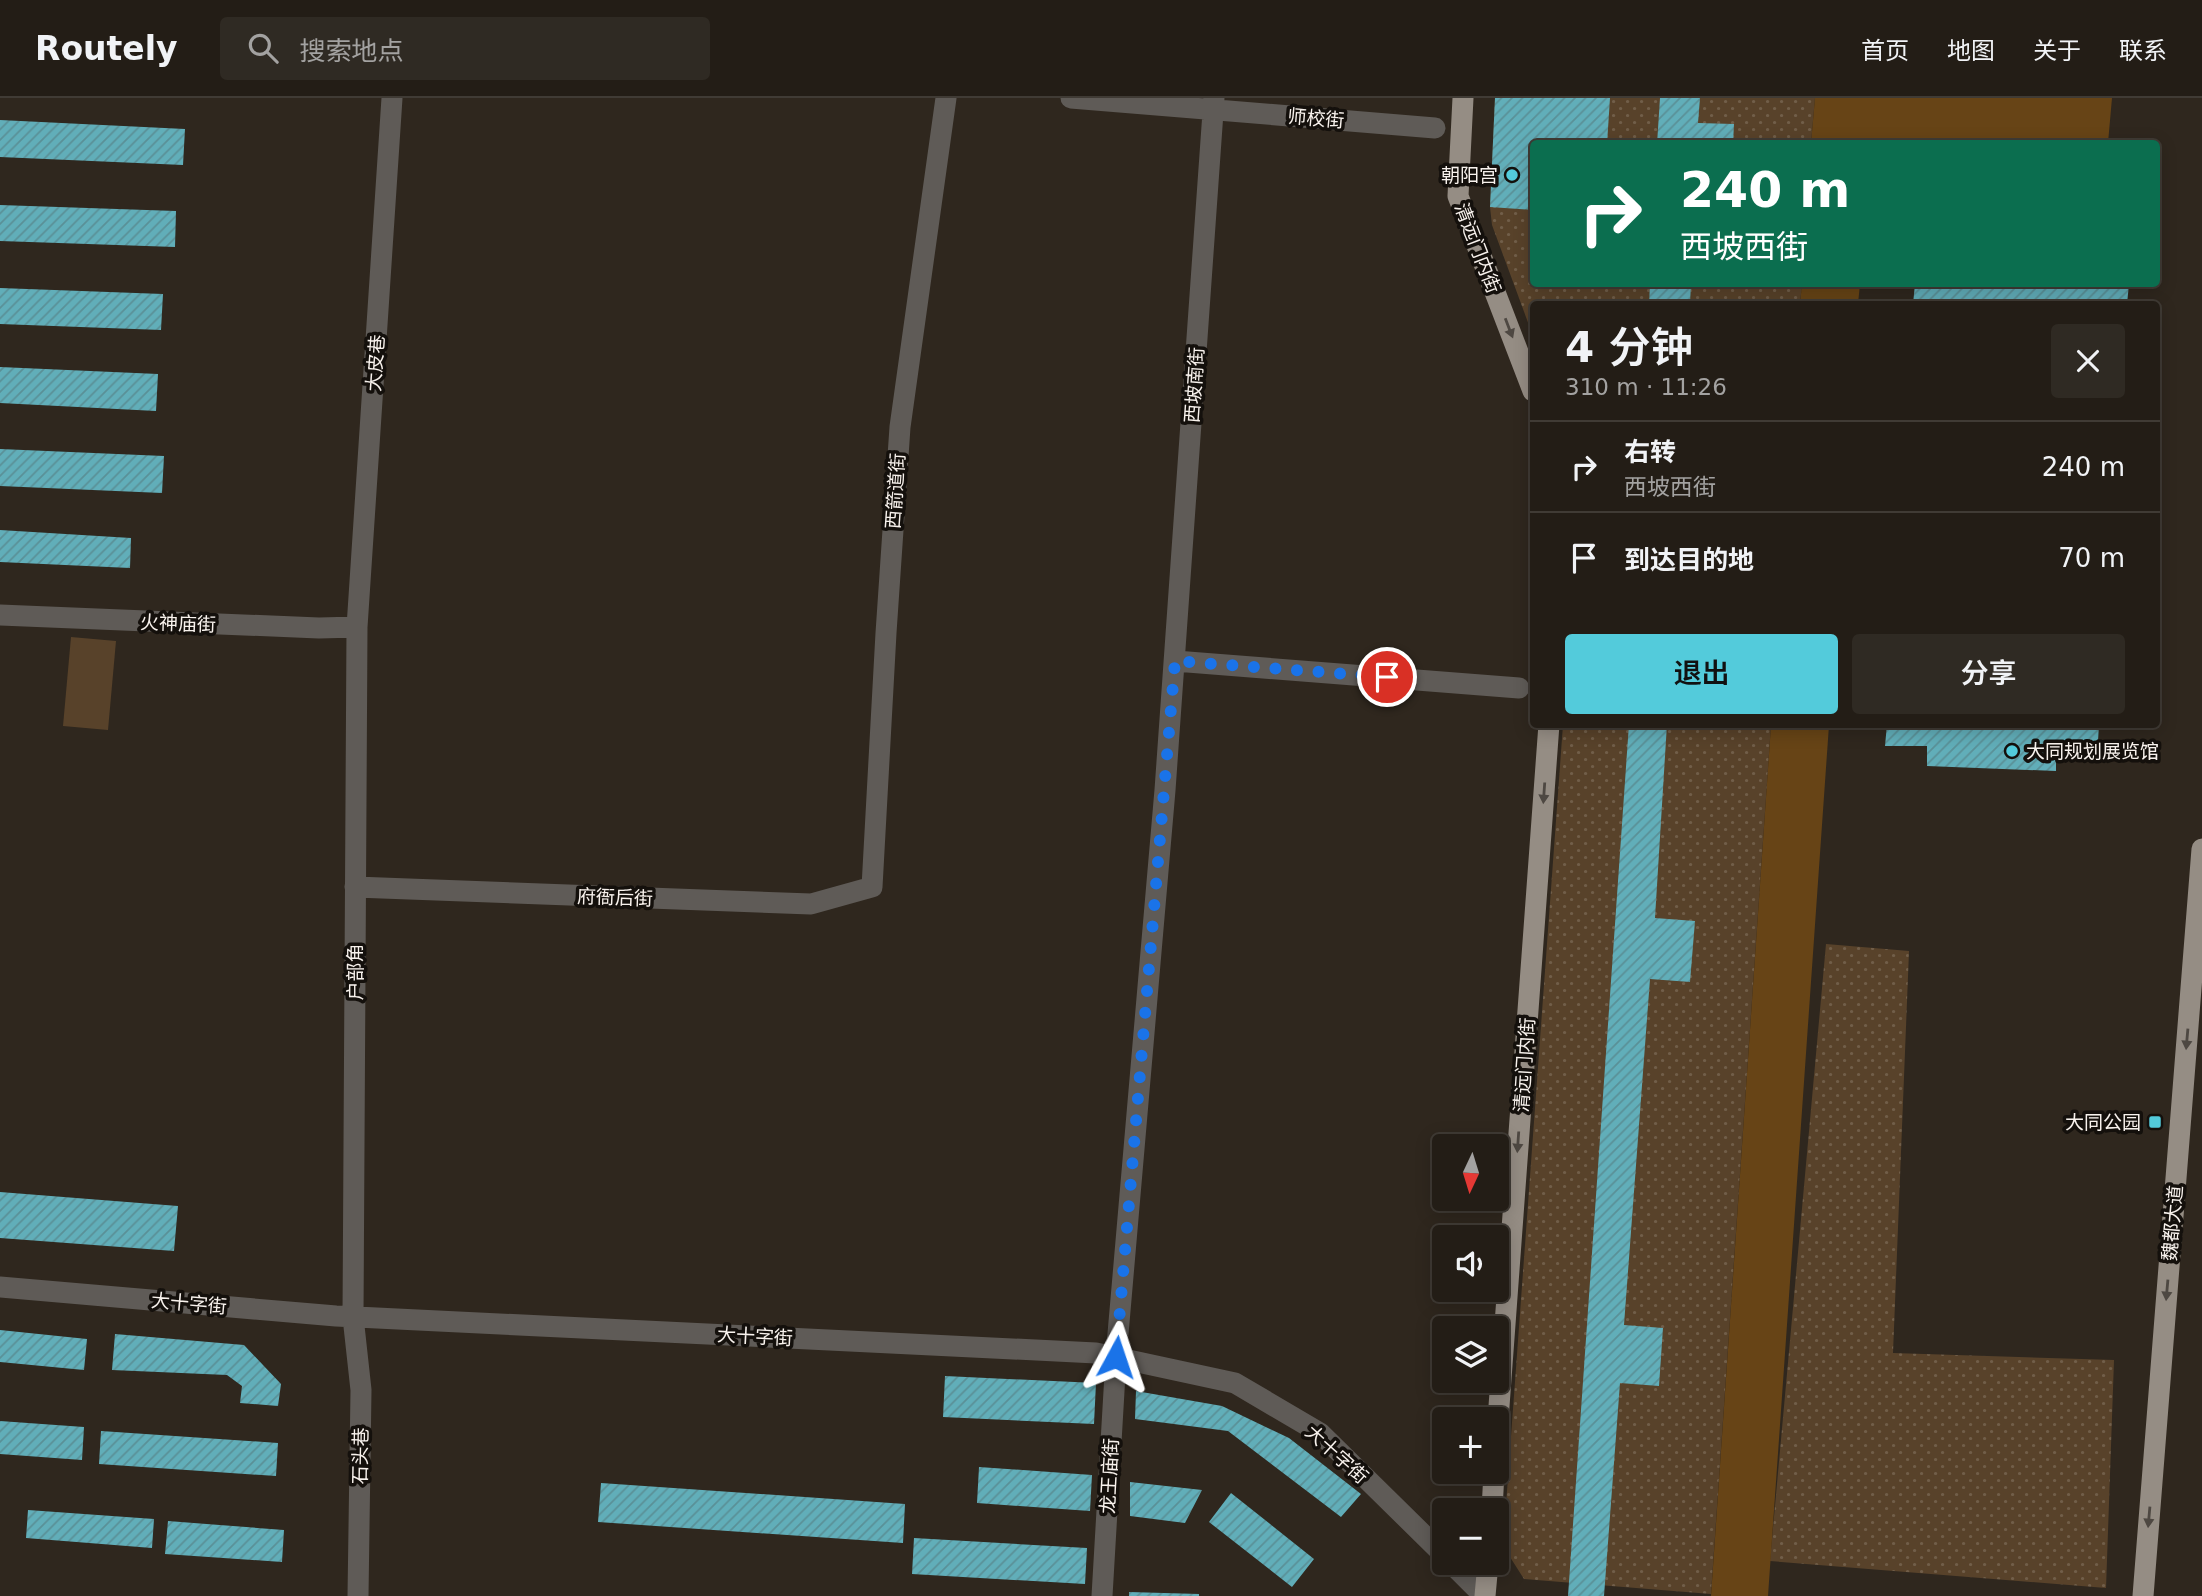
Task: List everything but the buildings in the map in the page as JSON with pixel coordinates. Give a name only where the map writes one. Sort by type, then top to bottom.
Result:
[{"type":"main road","name":"清远门内街","points":[[1464,98],[1458,196],[1530,383]]},
{"type":"main road","name":"清远门内街","points":[[1499,1407],[1549,728]]},
{"type":"main road","name":"魏都大道","points":[[2143,1596],[2202,849]]},
{"type":"main road","points":[[1485,1596],[1487,1575]]},
{"type":"street","name":"大皮巷","points":[[357,627],[393,98]]},
{"type":"street","name":"西箭道街","points":[[872,887],[900,427],[946,98]]},
{"type":"street","name":"师校街","points":[[1072,98],[1214,104],[1435,128]]},
{"type":"street","name":"西坡南街","points":[[1116,1357],[1175,661],[1214,104]]},
{"type":"street","name":"火神庙街","points":[[0,615],[319,628],[357,627]]},
{"type":"street","name":"户部角","points":[[353,1317],[357,627]]},
{"type":"street","points":[[1175,661],[1519,688]]},
{"type":"street","name":"府衙后街","points":[[355,887],[811,904],[872,887]]},
{"type":"street","name":"大十字街","points":[[0,1287],[353,1317],[1096,1353],[1235,1383],[1320,1433],[1432,1543]]},
{"type":"street","name":"石头巷","points":[[353,1317],[361,1390],[358,1596]]},
{"type":"street","name":"龙王庙街","points":[[1102,1596],[1116,1357]]},
{"type":"street","points":[[1463,1575],[1485,1596]]},
{"type":"shaded area","points":[[1495,98],[1815,98],[1811,140],[1530,140],[1530,287],[1802,287],[1800,301],[1530,301],[1530,328],[1492,225],[1490,207]]},
{"type":"shaded area","points":[[1815,98],[2112,98],[2108,140],[1811,140]]},
{"type":"shaded area","points":[[1802,287],[1860,287],[1858,301],[1800,301]]},
{"type":"shaded area","points":[[71,637],[116,641],[108,730],[63,726]]},
{"type":"shaded area","points":[[1563,728],[1771,728],[1711,1594],[1524,1579],[1509,1555],[1509,1498],[1507,1498]]},
{"type":"shaded area","points":[[1771,728],[1829,728],[1768,1596],[1711,1596]]},
{"type":"shaded area","points":[[1826,944],[1909,951],[1893,1353],[2114,1360],[2106,1588],[1770,1561]]},
{"type":"place","name":"朝阳宫","points":[[1512,175]]},
{"type":"place","name":"大同规划展览馆","points":[[2012,751]]},
{"type":"place","name":"大同公园","points":[[2155,1122]]},
{"type":"route","points":[[1116,1357],[1175,661],[1387,677]]}]
